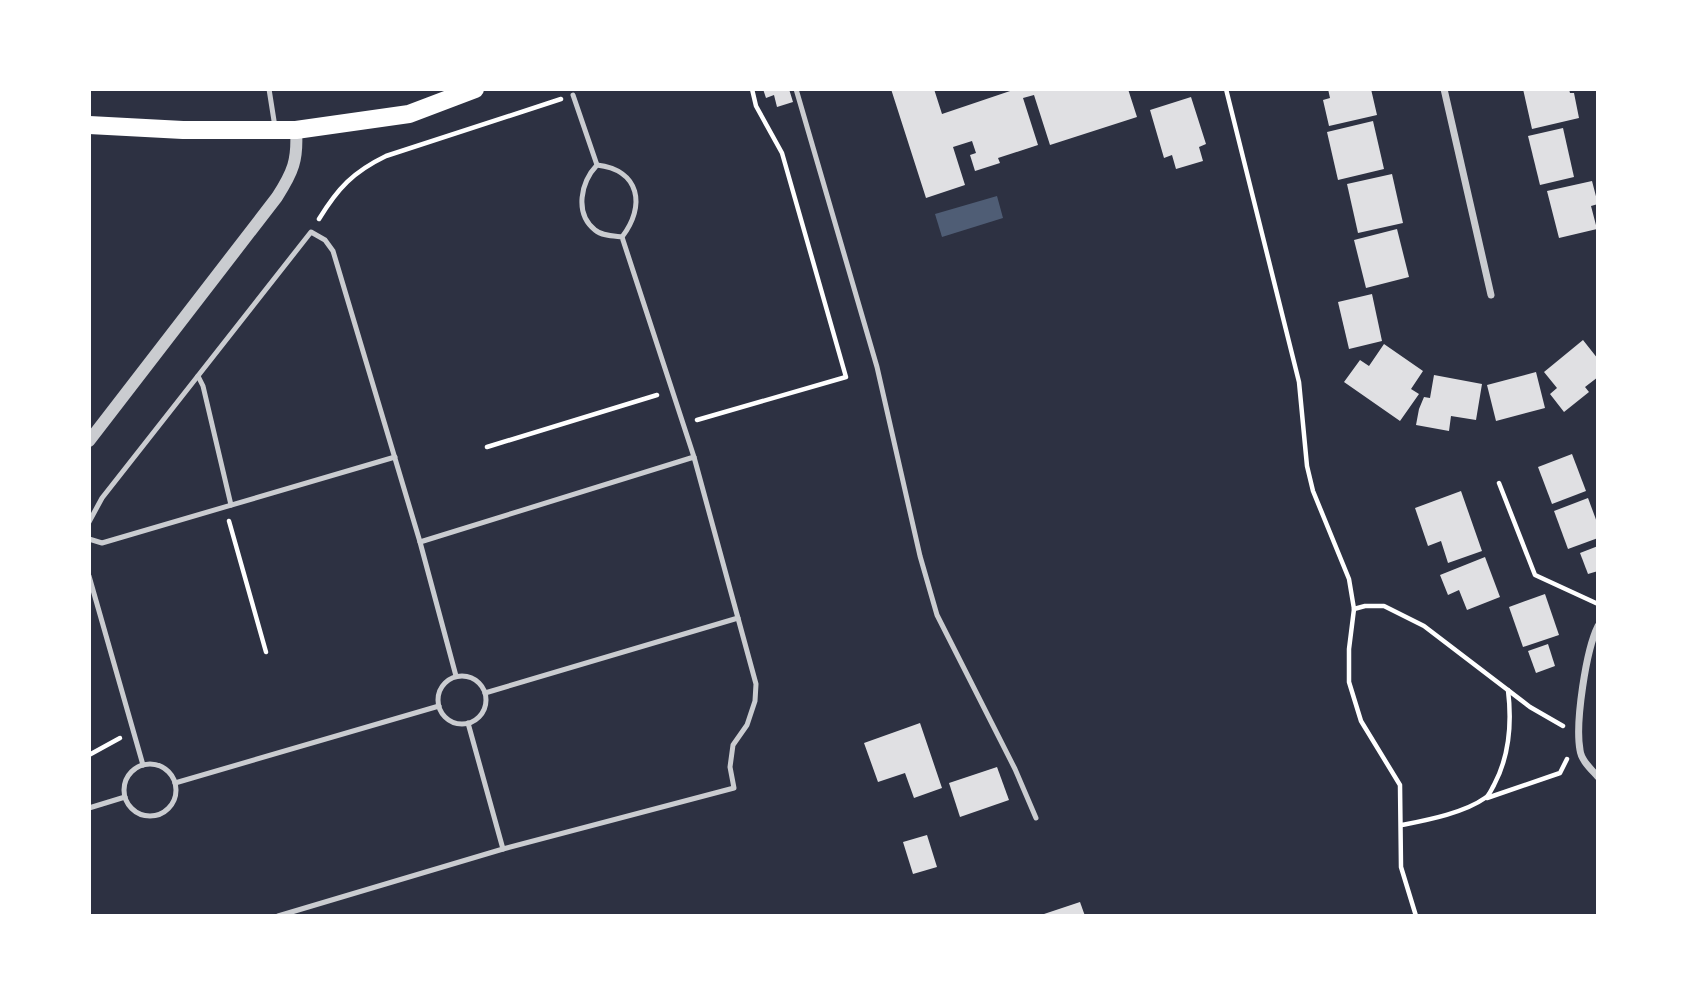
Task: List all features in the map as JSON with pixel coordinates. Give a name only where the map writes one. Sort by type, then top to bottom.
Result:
[{"type":"main road","points":[[89,125],[183,130],[296,130],[409,114],[475,89]]},
{"type":"street","points":[[1444,89],[1491,295]]},
{"type":"street","points":[[89,441],[278,197],[294,166],[296,130]]},
{"type":"street","points":[[1598,626],[1592,636],[1584,671],[1579,734],[1580,752],[1598,777]]},
{"type":"lane","points":[[269,89],[275,130]]},
{"type":"lane","points":[[796,89],[877,367],[920,556],[937,615],[1015,769],[1036,818]]},
{"type":"lane","points":[[573,95],[597,165]]},
{"type":"lane","points":[[597,165],[609,166],[623,172],[631,181],[636,195],[636,211],[632,225],[622,237]]},
{"type":"lane","points":[[597,165],[584,183],[583,207],[589,224],[597,232],[622,237]]},
{"type":"lane","points":[[89,522],[102,498],[311,232],[325,240],[333,251],[420,542],[456,676]]},
{"type":"lane","points":[[278,916],[502,849],[734,788],[730,767],[733,745],[747,725],[755,701],[756,684],[694,457],[622,237]]},
{"type":"lane","points":[[198,376],[203,386],[228,506]]},
{"type":"lane","points":[[89,539],[102,543],[395,457]]},
{"type":"lane","points":[[420,542],[694,457]]},
{"type":"lane","points":[[89,576],[143,765]]},
{"type":"lane","points":[[485,693],[738,618]]},
{"type":"lane","points":[[456,676],[474,679],[481,684],[485,693],[483,711],[468,723],[451,721],[443,715],[439,706],[441,688],[456,676]]},
{"type":"lane","points":[[175,783],[439,706]]},
{"type":"lane","points":[[468,723],[502,849]]},
{"type":"lane","points":[[143,765],[162,768],[170,774],[175,783],[173,803],[157,816],[137,813],[125,797],[127,778],[143,765]]},
{"type":"lane","points":[[89,808],[125,797]]},
{"type":"path","points":[[683,425],[846,377],[782,153],[756,106],[752,89]]},
{"type":"path","points":[[1226,89],[1299,382],[1307,466],[1313,491],[1349,579],[1354,609],[1349,682],[1361,721],[1400,785],[1401,867],[1416,916]]},
{"type":"path","points":[[311,232],[344,181],[369,164],[386,156],[573,95]]},
{"type":"path","points":[[487,447],[671,390]]},
{"type":"path","points":[[1499,483],[1535,575],[1598,604]]},
{"type":"path","points":[[228,506],[266,652]]},
{"type":"path","points":[[1354,609],[1384,606],[1424,626],[1508,690],[1579,734]]},
{"type":"path","points":[[1487,798],[1500,770],[1510,738],[1508,690]]},
{"type":"path","points":[[89,755],[133,730]]},
{"type":"path","points":[[1402,825],[1456,811],[1560,773]]},
{"type":"water","points":[[997,196],[1003,218],[942,237],[935,214]]},
{"type":"building","points":[[763,89],[789,89],[793,102],[777,107],[774,95],[766,98]]},
{"type":"building","points":[[891,89],[934,89],[942,114],[1016,89],[1128,89],[1137,117],[1050,145],[1034,95],[1023,98],[1038,145],[998,158],[1000,163],[975,171],[970,155],[976,153],[972,141],[953,147],[965,185],[926,198]]},
{"type":"building","points":[[1328,89],[1371,89],[1377,115],[1329,126],[1323,100],[1330,98]]},
{"type":"building","points":[[1523,89],[1569,89],[1570,93],[1574,93],[1579,118],[1532,129]]},
{"type":"building","points":[[1191,97],[1206,144],[1199,147],[1203,161],[1176,169],[1172,155],[1164,158],[1150,110]]},
{"type":"building","points":[[1373,121],[1384,169],[1338,180],[1327,132]]},
{"type":"building","points":[[1563,128],[1574,177],[1540,185],[1528,136]]},
{"type":"building","points":[[1392,174],[1403,223],[1358,233],[1347,184]]},
{"type":"building","points":[[1592,181],[1598,204],[1591,206],[1597,229],[1559,238],[1547,191]]},
{"type":"building","points":[[1397,229],[1409,277],[1366,288],[1354,240]]},
{"type":"building","points":[[1372,294],[1382,341],[1349,349],[1338,302]]},
{"type":"building","points":[[1583,340],[1598,359],[1598,377],[1585,387],[1589,392],[1564,412],[1550,394],[1557,388],[1544,372]]},
{"type":"building","points":[[1384,344],[1423,371],[1411,389],[1419,394],[1400,421],[1344,382],[1360,360],[1369,366]]},
{"type":"building","points":[[1536,372],[1545,408],[1496,421],[1487,385]]},
{"type":"building","points":[[1434,375],[1482,384],[1476,420],[1451,416],[1449,431],[1416,425],[1424,397],[1430,398]]},
{"type":"building","points":[[1572,454],[1586,491],[1552,504],[1538,467]]},
{"type":"building","points":[[1461,491],[1482,551],[1448,563],[1441,541],[1428,546],[1415,508]]},
{"type":"building","points":[[1588,498],[1598,525],[1598,538],[1568,549],[1554,511]]},
{"type":"building","points":[[1598,546],[1598,571],[1588,574],[1580,553]]},
{"type":"building","points":[[1485,557],[1500,597],[1467,610],[1459,590],[1448,595],[1440,575]]},
{"type":"building","points":[[1545,594],[1559,635],[1523,647],[1509,607]]},
{"type":"building","points":[[1548,644],[1555,666],[1536,673],[1528,651]]},
{"type":"building","points":[[920,723],[942,788],[914,798],[905,773],[878,782],[864,743]]},
{"type":"building","points":[[997,767],[1009,800],[960,817],[949,783]]},
{"type":"building","points":[[927,835],[937,867],[913,874],[903,842]]},
{"type":"building","points":[[1080,902],[1085,916],[1041,916],[1041,915]]}]
